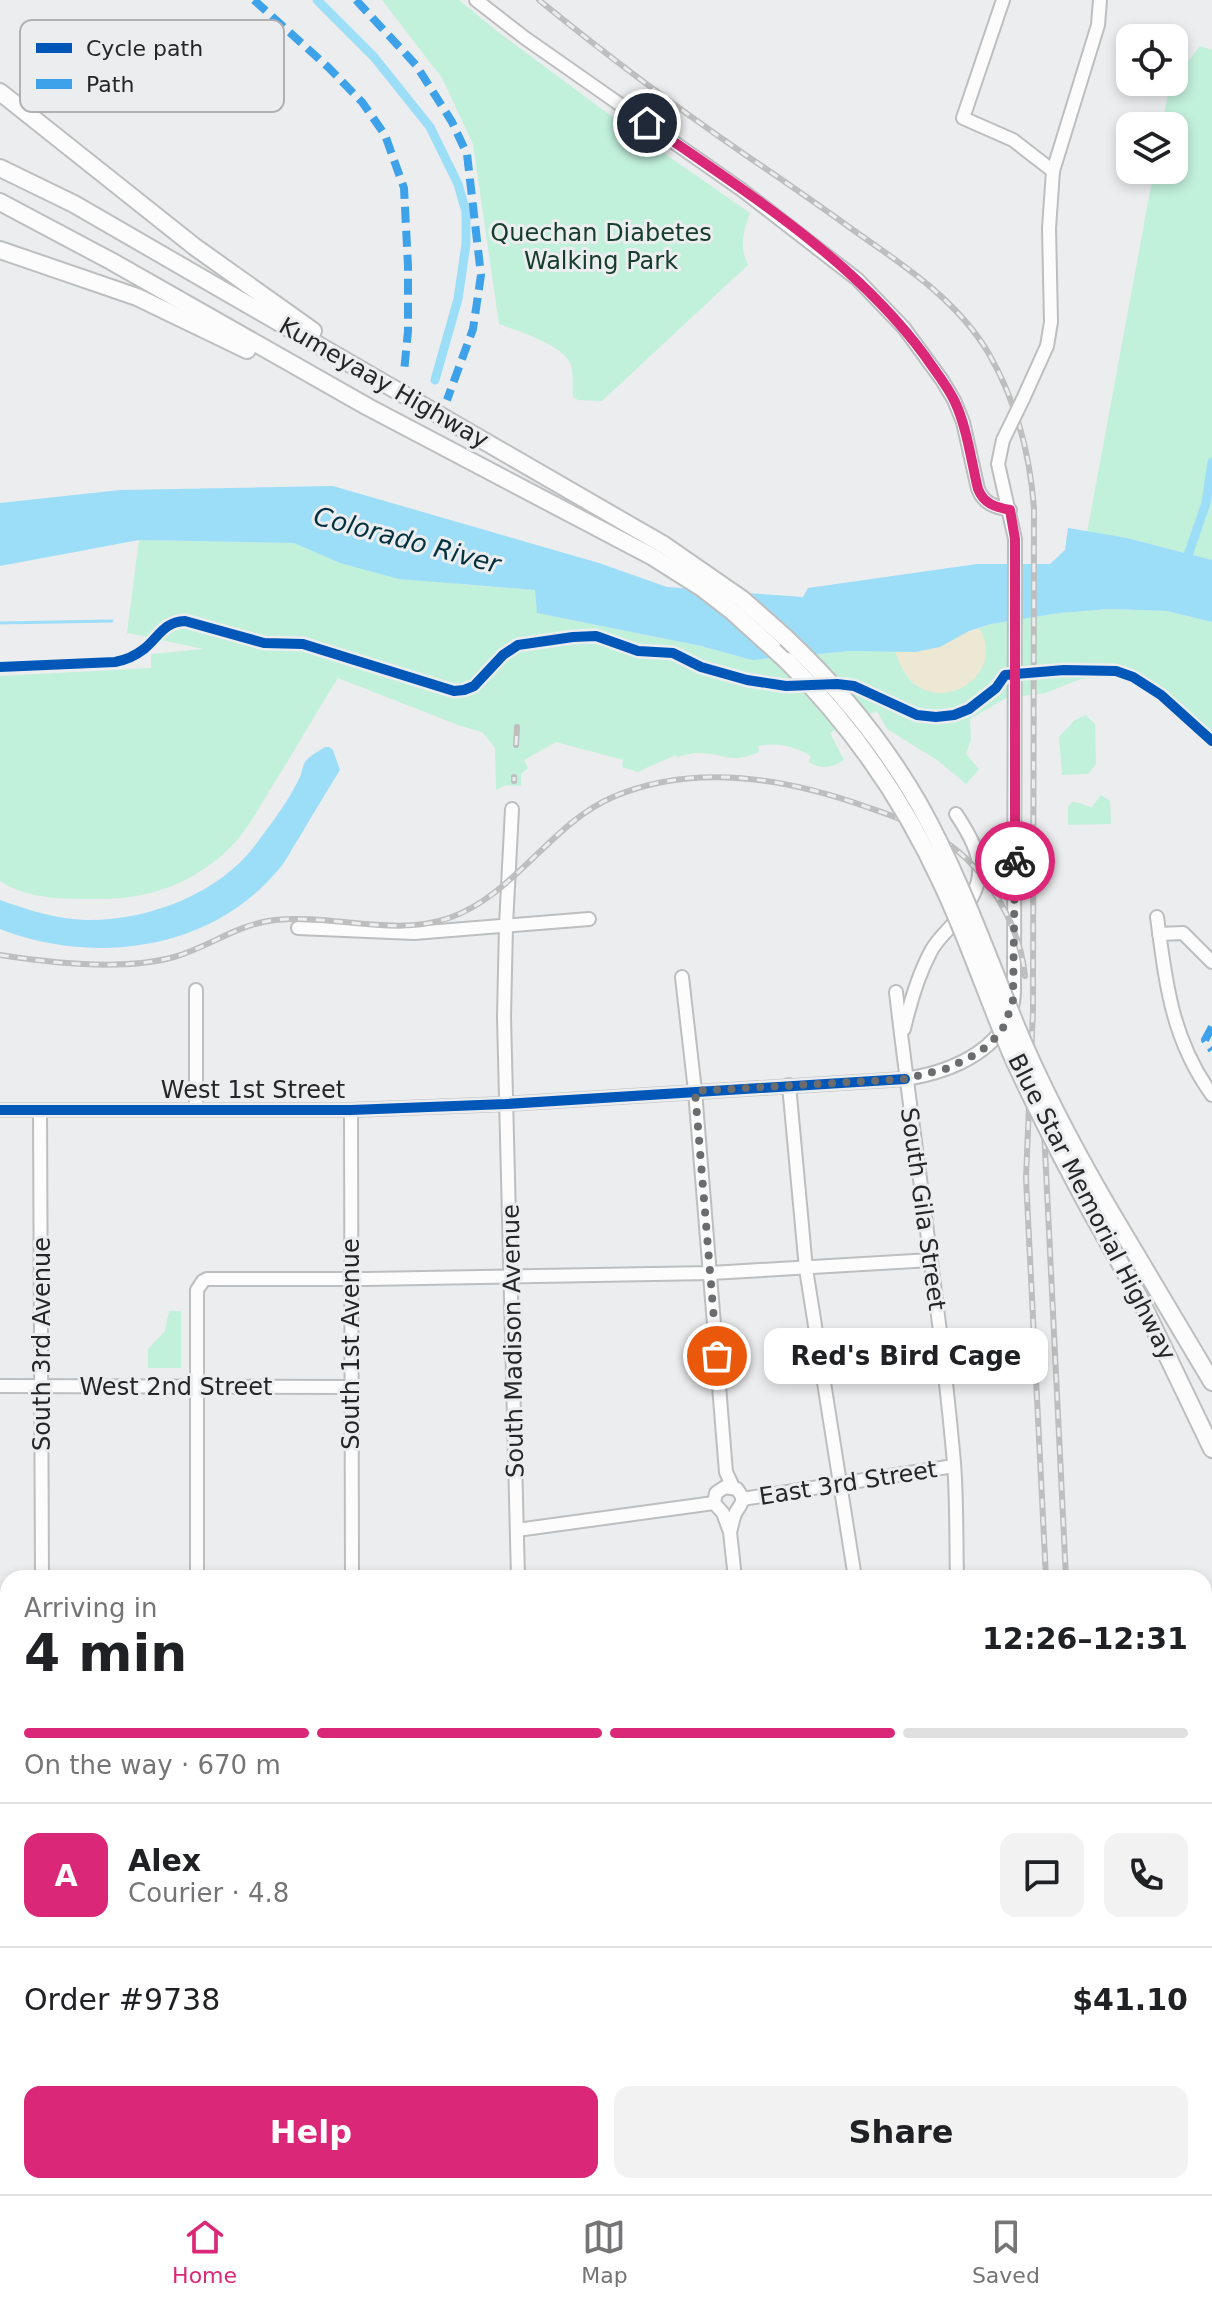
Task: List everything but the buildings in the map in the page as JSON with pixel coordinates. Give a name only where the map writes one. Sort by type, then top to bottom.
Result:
[{"type":"highway","points":[[0,92],[20,108]]},
{"type":"highway","points":[[25,112],[195,247],[385,384]]},
{"type":"highway","name":"Kumeyaay Highway","points":[[0,168],[74,204],[664,545],[697,566],[759,614]]},
{"type":"highway","name":"Kumeyaay Highway","points":[[0,202],[111,261],[368,407],[635,546],[702,588],[733,612]]},
{"type":"highway","points":[[0,250],[137,297],[368,407]]},
{"type":"highway","name":"Blue Star Memorial Highway","points":[[733,612],[780,654],[828,704],[906,812],[943,886],[1030,1094],[1212,1382]]},
{"type":"highway","name":"Blue Star Memorial Highway","points":[[759,614],[814,665],[847,702],[918,801],[952,869],[1037,1073],[1212,1449]]},
{"type":"street","points":[[476,0],[525,38],[742,190],[857,279],[904,328],[954,400],[963,422],[981,497],[992,506],[1010,510],[998,464],[1003,440],[1047,346],[1051,322],[1049,228],[1053,171],[1098,25],[1100,0]]},
{"type":"street","points":[[1003,0],[963,118],[1013,140],[1053,171]]},
{"type":"street","name":"West 1st Street","points":[[0,1110],[351,1110],[506,1104],[905,1079],[937,1073],[967,1059],[989,1044],[1005,1025],[1014,993],[1015,539],[1010,510]]},
{"type":"street","name":"South Madison Avenue","points":[[512,809],[506,925],[506,1104],[518,1570]]},
{"type":"street","points":[[901,1039],[930,953],[968,906],[978,887],[979,861],[967,831],[956,814]]},
{"type":"street","points":[[1157,917],[1175,1023],[1196,1070],[1212,1095]]},
{"type":"street","points":[[298,928],[414,933],[589,919]]},
{"type":"street","points":[[1159,934],[1183,933],[1212,962]]},
{"type":"street","points":[[517,1530],[741,1507],[739,1492],[726,1472],[695,1091],[682,977]]},
{"type":"street","points":[[196,990],[196,1110]]},
{"type":"street","name":"South Gila Street","points":[[896,992],[954,1466],[957,1570]]},
{"type":"street","points":[[789,1085],[806,1269],[854,1570]]},
{"type":"street","name":"South 3rd Avenue","points":[[40,1110],[42,1570]]},
{"type":"street","name":"South 1st Avenue","points":[[351,1110],[352,1570]]},
{"type":"street","points":[[197,1570],[197,1290],[203,1281],[213,1278],[711,1273],[931,1260]]},
{"type":"street","name":"West 2nd Street","points":[[0,1386],[351,1387]]},
{"type":"street","name":"East 3rd Street","points":[[742,1499],[954,1466]]},
{"type":"street","points":[[726,1472],[715,1496],[724,1510],[730,1532],[734,1570]]},
{"type":"street","points":[[719,1490],[733,1487]]},
{"type":"street","points":[[49,2194],[178,2194]]},
{"type":"street","points":[[448,2194],[559,2194]]},
{"type":"green space","name":"Quechan Diabetes Walking Park","points":[[382,0],[459,0],[622,124],[750,213],[743,239],[748,265],[602,401],[573,397],[571,365],[559,351],[499,324],[473,144],[442,78]]},
{"type":"green space","points":[[1200,46],[1212,50],[1212,560],[1127,538],[1087,533],[1151,184],[1188,184],[1188,112],[1165,112],[1168,96],[1188,96],[1188,61]]},
{"type":"green space","points":[[139,540],[294,543],[340,563],[458,584],[536,590],[537,613],[701,646],[752,660],[850,651],[915,652],[991,624],[1059,613],[1110,609],[1167,611],[1212,622],[1212,738],[1134,677],[1132,684],[1113,675],[1081,679],[1045,693],[1006,698],[970,719],[971,739],[966,754],[979,769],[966,784],[937,760],[887,729],[877,711],[870,714],[851,704],[841,707],[833,716],[836,730],[830,733],[844,760],[830,766],[822,767],[809,762],[811,756],[792,747],[772,744],[758,746],[759,752],[741,758],[707,753],[676,755],[637,772],[622,767],[623,760],[556,742],[524,760],[528,768],[521,774],[521,786],[506,785],[496,790],[495,748],[482,732],[338,678],[248,825],[228,850],[205,868],[158,891],[125,898],[65,899],[21,891],[0,881],[0,676],[151,668],[151,654],[204,649],[127,633]]},
{"type":"green space","points":[[1086,715],[1095,724],[1096,764],[1088,774],[1062,775],[1059,737],[1075,720]]},
{"type":"green space","points":[[1101,795],[1110,801],[1111,824],[1068,825],[1068,807],[1072,802],[1092,807]]},
{"type":"green space","points":[[169,1311],[181,1311],[181,1368],[148,1368],[148,1349],[165,1331]]},
{"type":"sand","points":[[979,628],[986,645],[985,660],[979,673],[955,691],[939,693],[924,690],[910,680],[895,652],[915,652]]},
{"type":"water","name":"Colorado River","points":[[333,486],[599,563],[667,587],[803,597],[808,588],[977,564],[1050,564],[1065,550],[1068,528],[1127,538],[1212,560],[1212,622],[1167,611],[1110,609],[1059,613],[991,624],[969,631],[940,647],[915,652],[850,651],[752,660],[701,646],[537,613],[535,590],[399,579],[340,563],[294,543],[139,540],[0,566],[0,503],[120,490]]},
{"type":"water","points":[[325,747],[333,750],[340,770],[287,858],[252,896],[220,918],[186,933],[150,943],[112,948],[74,947],[0,929],[0,900],[66,918],[113,919],[161,908],[206,888],[244,858],[286,803],[305,762]]},
{"type":"waterway","points":[[317,0],[374,57],[430,127],[458,184],[466,212],[466,244],[458,299],[435,380]]},
{"type":"waterway","points":[[1184,567],[1206,503],[1212,462]]},
{"type":"waterway","points":[[0,623],[112,621]]},
{"type":"railway","points":[[539,0],[668,100],[929,286],[976,335],[999,372],[1014,410],[1029,468],[1034,509],[1033,1010],[1026,1178],[1046,1570]]},
{"type":"railway","points":[[516,745],[517,727]]},
{"type":"railway","points":[[0,955],[64,963],[133,964],[174,957],[261,922],[297,919],[406,925],[449,918],[494,893],[570,824],[613,797],[644,786],[708,777],[740,778],[805,788],[906,821],[944,841],[974,867],[999,900],[1016,937],[1025,976]]},
{"type":"railway","points":[[1041,1068],[1066,1570]]},
{"type":"marked path","points":[[254,0],[276,20]]},
{"type":"marked path","points":[[356,0],[416,65],[452,122],[467,154],[481,275],[473,329],[447,400]]},
{"type":"marked path","points":[[284,27],[362,102],[385,135],[404,188],[408,266],[408,331],[404,372]]},
{"type":"marked path","points":[[1212,1027],[1205,1040],[1212,1050]]},
{"type":"cycle path","points":[[0,667],[115,662],[141,651],[171,624],[185,621],[264,643],[303,644],[454,691],[474,686],[503,655],[518,645],[596,636],[638,651],[673,653],[701,667],[747,680],[786,686],[854,686],[917,715],[936,717],[969,709],[996,688],[1005,675],[1064,670],[1116,671],[1133,677],[1161,695],[1212,741]]},
{"type":"cycle path","points":[[0,1110],[351,1110],[506,1104],[905,1079]]},
{"type":"way so far","points":[[717,1356],[695,1091],[922,1077],[949,1068],[980,1052],[1005,1025],[1013,1000],[1015,861]]},
{"type":"place","name":"Red's Bird Cage","points":[[717,1356]]},
{"type":"route","points":[[647,123],[742,190],[857,279],[904,328],[954,400],[963,422],[981,497],[992,506],[1010,510],[1015,539],[1015,861]]}]
